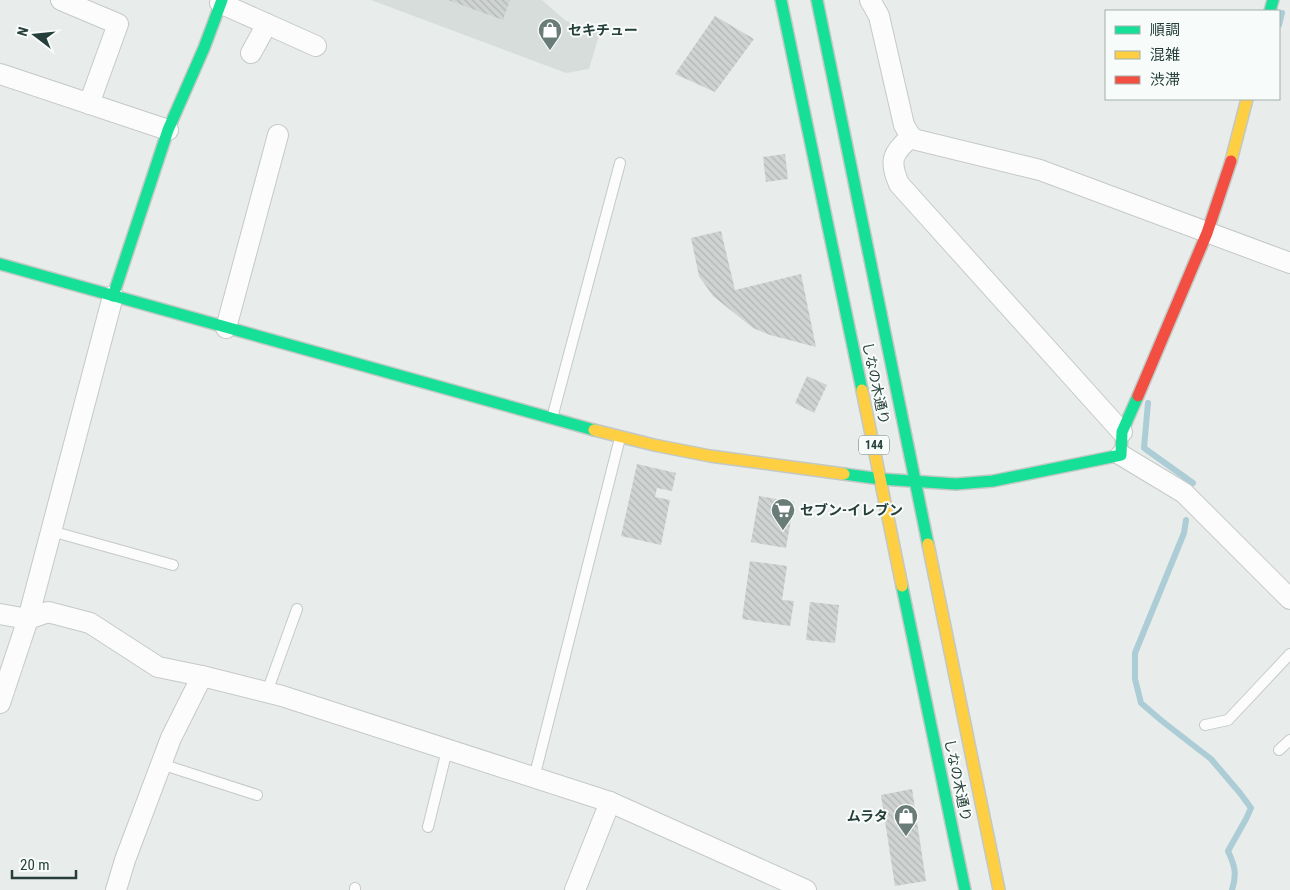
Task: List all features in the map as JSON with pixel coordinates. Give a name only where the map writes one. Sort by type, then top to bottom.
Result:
[{"type":"main road","name":"しなの木通り","points":[[781,0],[965,890]]},
{"type":"main road","name":"しなの木通り","points":[[817,0],[999,890]]},
{"type":"main road","points":[[113,296],[168,130],[204,48],[221,2]]},
{"type":"main road","points":[[0,264],[620,437],[710,456],[881,480],[956,484],[993,480],[1121,454],[1122,432],[1207,233],[1232,159],[1247,100]]},
{"type":"street","points":[[61,0],[118,24],[89,104]]},
{"type":"street","points":[[870,0],[879,16],[886,39],[904,125],[911,136],[917,140],[1040,170],[1290,263]]},
{"type":"street","points":[[221,2],[316,46]]},
{"type":"street","points":[[251,53],[267,24]]},
{"type":"street","points":[[0,74],[168,130]]},
{"type":"street","points":[[226,328],[278,136]]},
{"type":"street","points":[[911,136],[898,147],[893,160],[894,172],[899,184],[1122,432]]},
{"type":"street","points":[[0,703],[28,619],[113,296]]},
{"type":"street","points":[[1121,454],[1184,493],[1290,599]]},
{"type":"street","points":[[0,614],[28,619],[48,612],[90,624],[158,667],[267,692],[610,802],[806,890]]},
{"type":"street","points":[[116,890],[125,860],[171,738],[202,676]]},
{"type":"street","points":[[575,890],[610,802]]},
{"type":"lane","points":[[552,418],[620,163]]},
{"type":"lane","points":[[534,778],[620,437]]},
{"type":"lane","points":[[51,531],[173,565]]},
{"type":"lane","points":[[267,692],[297,609]]},
{"type":"lane","points":[[1205,725],[1228,720],[1290,654]]},
{"type":"lane","points":[[1279,750],[1290,740]]},
{"type":"lane","points":[[428,827],[447,750]]},
{"type":"lane","points":[[161,764],[257,795]]},
{"type":"shaded area","name":"セキチュー","points":[[371,0],[542,0],[566,21],[600,32],[589,69],[566,73]]},
{"type":"building","points":[[448,0],[510,0],[503,20]]},
{"type":"building","points":[[715,16],[754,39],[715,92],[675,74]]},
{"type":"building","points":[[785,154],[788,179],[766,182],[763,157]]},
{"type":"building","points":[[721,231],[735,290],[801,274],[816,347],[770,335],[753,328],[713,296],[699,276],[691,238]]},
{"type":"building","points":[[807,376],[827,385],[814,413],[795,403]]},
{"type":"building","points":[[637,464],[676,473],[672,491],[657,488],[655,497],[670,500],[661,545],[621,536]]},
{"type":"building","points":[[759,496],[794,502],[786,548],[751,542]]},
{"type":"building","points":[[750,561],[787,566],[782,600],[794,601],[790,626],[742,619]]},
{"type":"building","points":[[810,602],[839,605],[835,643],[806,640]]},
{"type":"building","points":[[912,789],[926,881],[895,886],[881,795]]},
{"type":"waterway","points":[[1280,21],[1282,13]]},
{"type":"waterway","points":[[1148,403],[1144,448],[1193,483]]},
{"type":"waterway","points":[[1186,520],[1184,533],[1135,653],[1135,679],[1141,703],[1211,759],[1251,808],[1228,851],[1235,870],[1232,890]]},
{"type":"traffic: fast","points":[[113,296],[168,130],[204,48],[222,0]]},
{"type":"traffic: fast","points":[[781,0],[862,390]]},
{"type":"traffic: fast","points":[[817,0],[928,544]]},
{"type":"traffic: fast","points":[[1270,10],[1273,0]]},
{"type":"traffic: fast","points":[[0,264],[594,430]]},
{"type":"traffic: fast","points":[[844,474],[881,479],[956,484],[993,481],[1121,455],[1122,432],[1138,396]]},
{"type":"traffic: fast","points":[[902,586],[965,890]]},
{"type":"traffic: slow","points":[[1231,161],[1247,100]]},
{"type":"traffic: slow","points":[[862,390],[902,586]]},
{"type":"traffic: slow","points":[[594,430],[654,445],[710,456],[844,474]]},
{"type":"traffic: slow","points":[[928,544],[999,890]]},
{"type":"traffic: jam","points":[[1138,396],[1207,233],[1231,161]]},
{"type":"place","name":"セキチュー","points":[[550,51]]},
{"type":"place","name":"セブン-イレブン","points":[[783,531]]},
{"type":"place","name":"ムラタ","points":[[906,837]]}]
